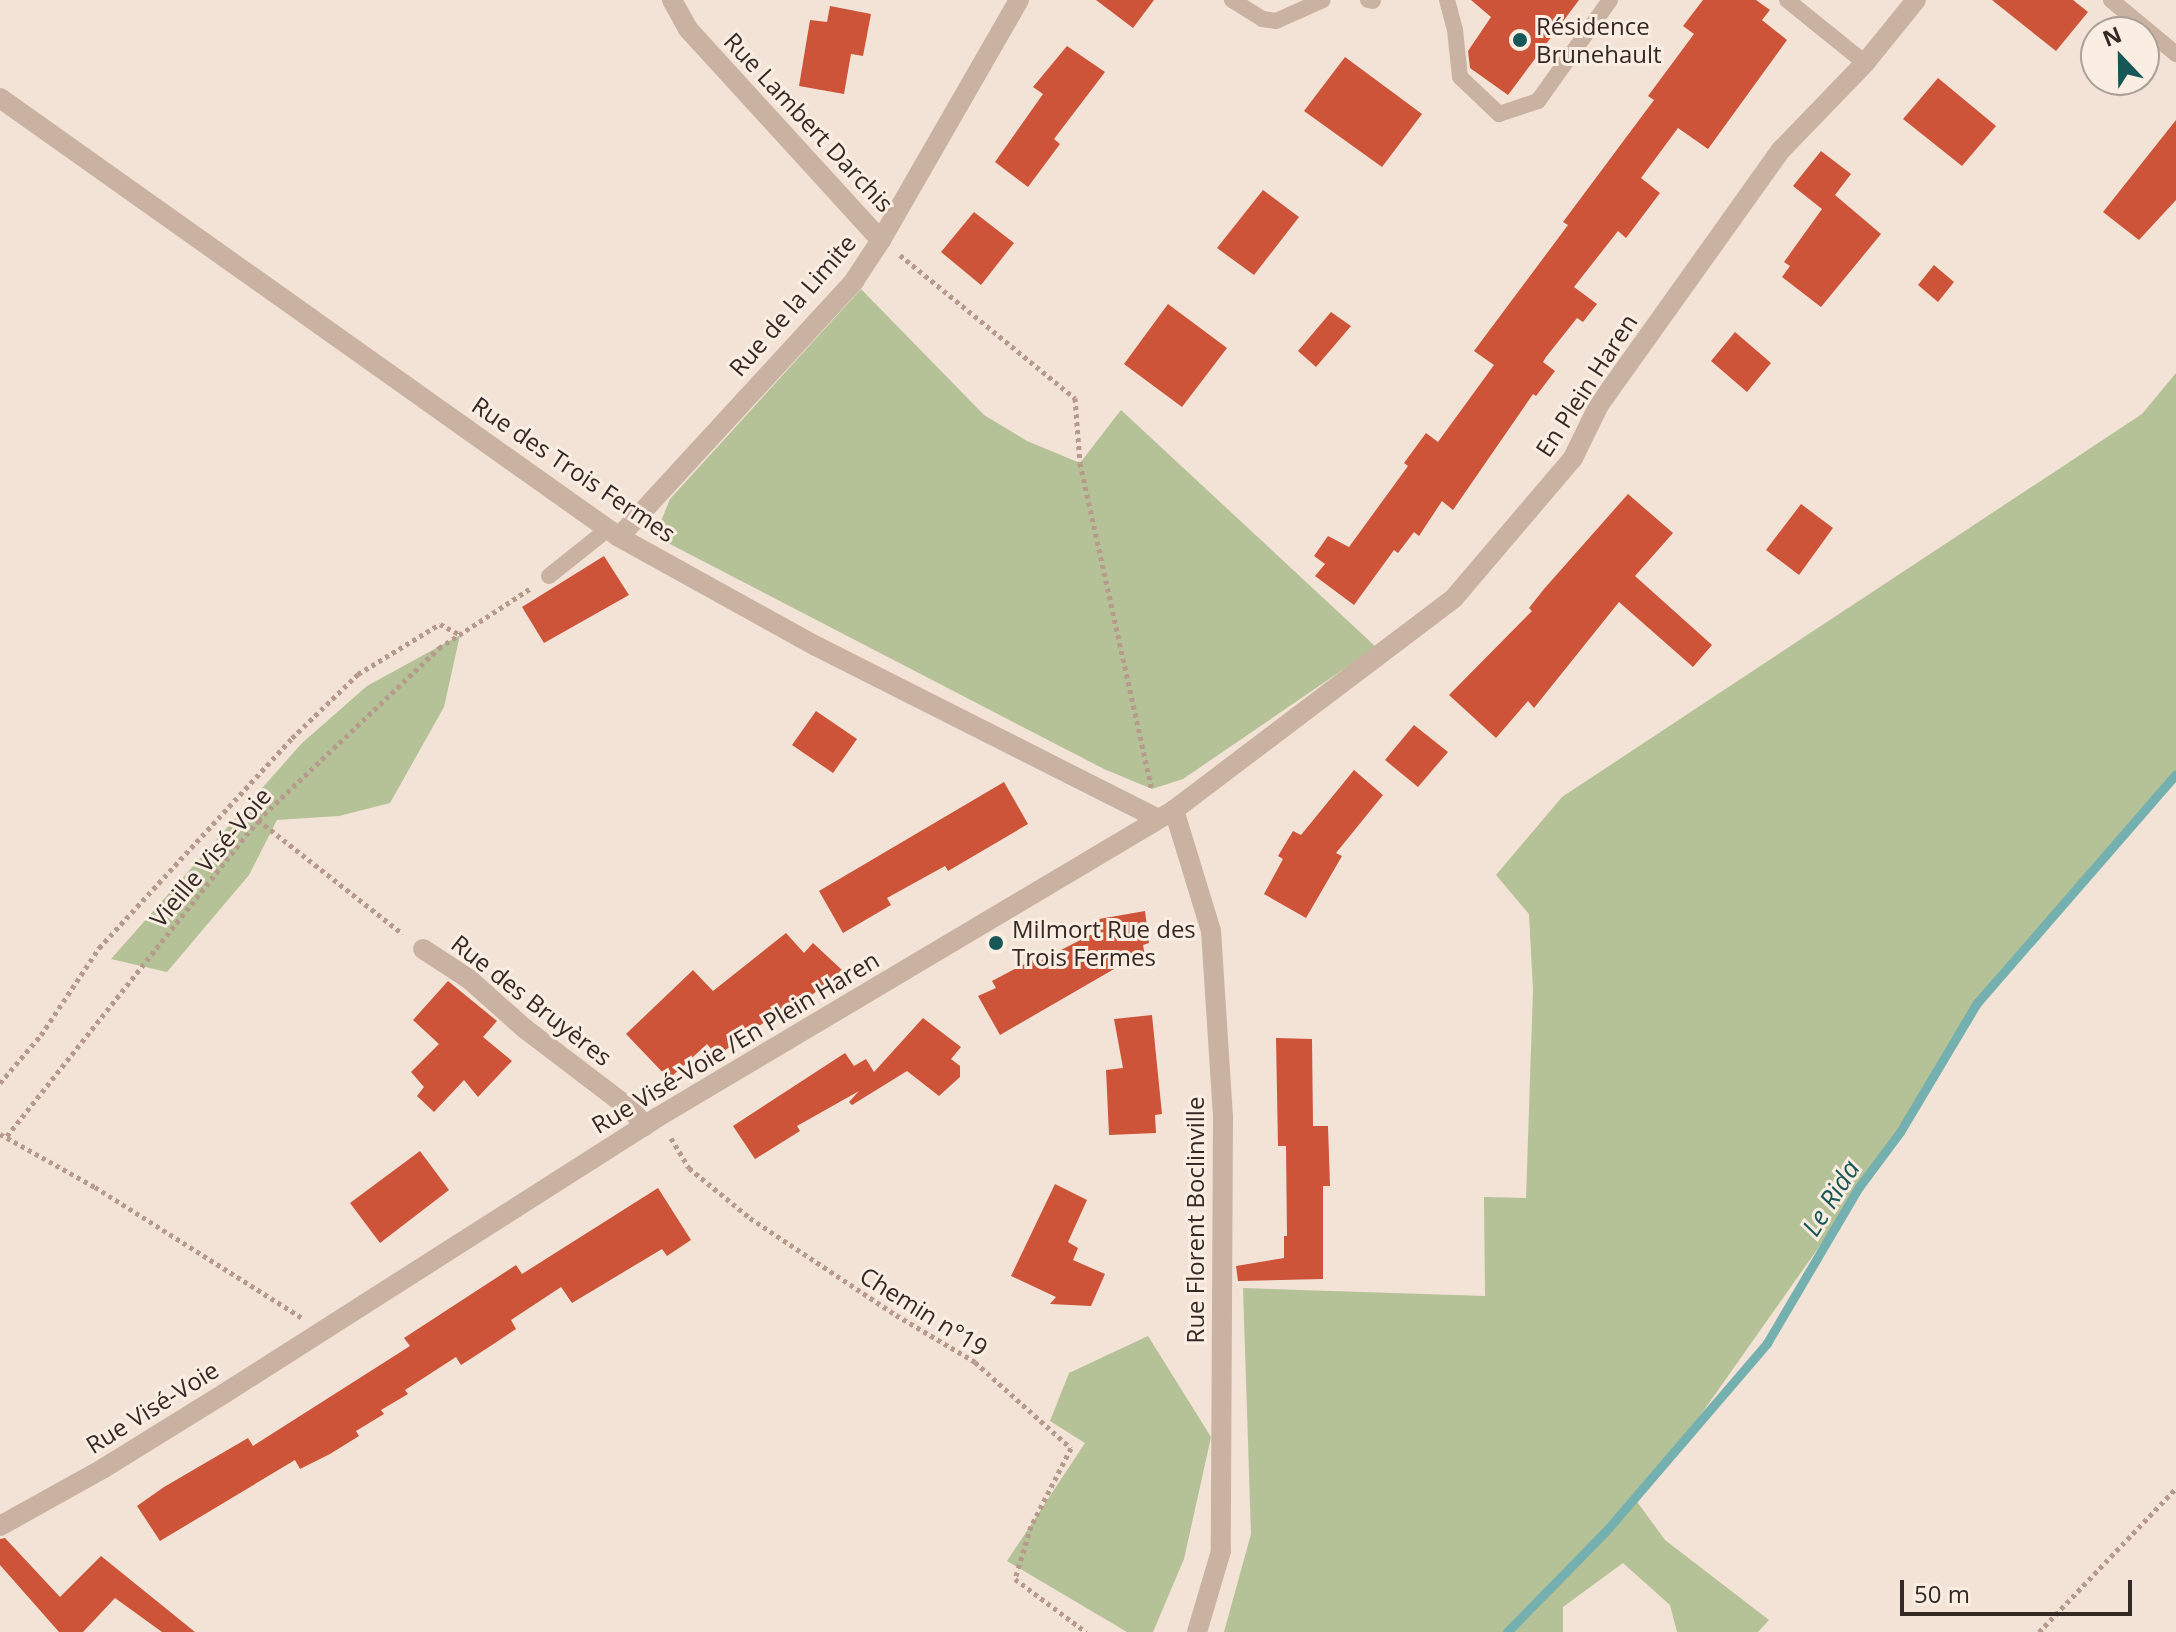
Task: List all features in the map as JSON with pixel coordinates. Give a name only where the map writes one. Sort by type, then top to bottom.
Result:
[{"type":"street","name":"Rue Lambert Darchis","points":[[672,0],[688,29],[881,240]]},
{"type":"street","name":"Rue de la Limite","points":[[614,533],[854,281],[881,240],[1019,0]]},
{"type":"street","name":"En Plein Haren","points":[[1166,815],[1454,598],[1573,458],[1599,405],[1781,150],[1865,63],[1916,0]]},
{"type":"street","name":"Rue des Trois Fermes","points":[[0,98],[614,533],[816,646],[1166,815]]},
{"type":"street","name":"Rue Visé-Voie /En Plein Haren","points":[[328,1327],[651,1121],[1166,815]]},
{"type":"street","name":"Rue Florent Boclinville","points":[[1166,815],[1193,862],[1211,931],[1223,1117],[1221,1551],[1197,1632]]},
{"type":"street","name":"Rue des Bruyères","points":[[423,949],[469,979],[524,1028],[633,1111],[651,1121]]},
{"type":"street","name":"Rue Visé-Voie","points":[[0,1526],[104,1468],[328,1327]]},
{"type":"lane","points":[[1232,0],[1262,19],[1276,21],[1323,0]]},
{"type":"lane","points":[[1447,0],[1455,30],[1460,77],[1499,114],[1538,101],[1610,0]]},
{"type":"lane","points":[[1787,0],[1865,63]]},
{"type":"lane","points":[[2111,0],[2176,54]]},
{"type":"lane","points":[[549,576],[614,533]]},
{"type":"path","points":[[881,240],[1075,398],[1080,463],[1166,815]]},
{"type":"path","name":"Vieille Visé-Voie","points":[[3,1135],[258,820],[439,648],[549,576]]},
{"type":"path","points":[[0,1083],[41,1035],[99,948],[303,727],[358,674],[440,624],[460,635]]},
{"type":"path","points":[[258,820],[423,949]]},
{"type":"path","name":"Chemin n°19","points":[[651,1121],[689,1168],[750,1218],[828,1272],[975,1362],[1071,1448],[1031,1526],[1015,1579],[1086,1632]]},
{"type":"path","points":[[3,1135],[95,1187],[300,1317],[328,1327]]},
{"type":"path","points":[[2039,1632],[2176,1488]]},
{"type":"green space","points":[[861,289],[984,415],[1027,441],[1080,463],[1121,410],[1376,647],[1183,779],[1152,789],[1104,769],[666,542],[659,526],[670,499]]},
{"type":"green space","points":[[2176,373],[2176,774],[1977,1003],[1900,1132],[1666,1464],[1635,1499],[1665,1540],[1769,1620],[1758,1632],[1677,1632],[1670,1605],[1623,1563],[1563,1607],[1563,1632],[1224,1632],[1251,1534],[1243,1288],[1485,1296],[1484,1197],[1526,1198],[1533,990],[1529,914],[1496,875],[1562,797],[2142,414]]},
{"type":"green space","points":[[460,635],[444,707],[390,803],[339,816],[277,820],[249,875],[167,972],[111,959],[302,743],[367,686]]},
{"type":"green space","points":[[1148,1336],[1211,1437],[1184,1559],[1153,1632],[1127,1632],[1007,1561],[1085,1443],[1050,1421],[1069,1373]]},
{"type":"building","points":[[1096,0],[1154,0],[1133,28]]},
{"type":"building","name":"Résidence Brunehault","points":[[1471,0],[1579,0],[1508,95],[1470,68],[1468,51],[1491,17]]},
{"type":"building","points":[[1703,0],[1756,0],[1770,10],[1762,20],[1787,40],[1708,149],[1678,128],[1641,178],[1660,193],[1626,238],[1618,231],[1574,287],[1597,304],[1583,322],[1577,318],[1546,357],[1543,362],[1555,371],[1536,396],[1533,394],[1453,510],[1442,501],[1419,536],[1414,532],[1398,553],[1394,550],[1354,605],[1315,576],[1325,564],[1314,556],[1328,536],[1349,547],[1408,466],[1404,463],[1426,433],[1438,442],[1494,365],[1474,351],[1568,225],[1563,222],[1654,100],[1648,96],[1694,34],[1683,26]]},
{"type":"building","points":[[1992,0],[2073,0],[2088,12],[2080,16],[2080,22],[2056,51]]},
{"type":"building","points":[[830,6],[871,14],[863,56],[851,54],[844,94],[799,86],[810,20],[827,22]]},
{"type":"building","points":[[1067,46],[1105,72],[1054,139],[1060,144],[1028,187],[995,162],[1043,94],[1033,87]]},
{"type":"building","points":[[1345,57],[1422,114],[1382,167],[1304,111]]},
{"type":"building","points":[[1938,78],[1996,126],[1962,166],[1903,119]]},
{"type":"building","points":[[2176,120],[2176,200],[2139,240],[2103,212]]},
{"type":"building","points":[[1821,151],[1851,174],[1835,195],[1881,234],[1821,307],[1782,277],[1790,266],[1784,262],[1822,209],[1793,186]]},
{"type":"building","points":[[1263,190],[1299,217],[1254,275],[1217,248]]},
{"type":"building","points":[[974,212],[1014,243],[981,285],[941,252]]},
{"type":"building","points":[[1934,265],[1954,282],[1938,302],[1918,285]]},
{"type":"building","points":[[1168,304],[1227,348],[1182,407],[1124,364]]},
{"type":"building","points":[[1331,312],[1351,326],[1316,367],[1298,351]]},
{"type":"building","points":[[1735,332],[1771,363],[1747,392],[1711,361]]},
{"type":"building","points":[[1628,494],[1673,533],[1635,576],[1712,645],[1693,667],[1619,602],[1534,708],[1528,701],[1496,738],[1449,695],[1532,611],[1529,608],[1544,589]]},
{"type":"building","points":[[1801,504],[1833,528],[1799,575],[1766,550]]},
{"type":"building","points":[[604,556],[629,595],[544,643],[522,607]]},
{"type":"building","points":[[816,711],[857,739],[833,773],[792,745]]},
{"type":"building","points":[[1414,725],[1448,752],[1418,787],[1385,760]]},
{"type":"building","points":[[1354,770],[1383,795],[1336,853],[1342,856],[1306,918],[1264,894],[1283,859],[1278,856],[1293,831],[1301,835]]},
{"type":"building","points":[[1004,782],[1028,824],[948,871],[945,866],[887,898],[891,905],[843,933],[819,891]]},
{"type":"building","points":[[1145,911],[1149,943],[1143,945],[1146,963],[1121,965],[1000,1035],[978,996],[996,988],[992,981],[1032,960],[1034,964],[1090,935],[1101,934],[1099,919]]},
{"type":"building","points":[[786,933],[804,953],[813,943],[842,970],[801,1004],[797,999],[717,1056],[707,1044],[669,1079],[626,1034],[693,970],[713,991]]},
{"type":"building","points":[[448,981],[497,1021],[483,1037],[512,1061],[478,1097],[464,1080],[434,1112],[417,1096],[424,1087],[411,1072],[439,1044],[413,1020]]},
{"type":"building","points":[[1152,1015],[1162,1114],[1155,1115],[1156,1133],[1109,1135],[1106,1070],[1123,1068],[1114,1019]]},
{"type":"building","points":[[923,1018],[961,1047],[951,1059],[960,1066],[960,1077],[939,1096],[907,1071],[852,1105],[849,1102],[859,1091],[797,1126],[800,1131],[755,1159],[733,1126],[845,1053],[854,1066],[866,1059],[874,1072]]},
{"type":"building","points":[[1276,1038],[1312,1039],[1313,1126],[1328,1126],[1330,1186],[1323,1186],[1323,1279],[1238,1281],[1236,1266],[1284,1258],[1284,1236],[1287,1236],[1286,1146],[1278,1146]]},
{"type":"building","points":[[420,1151],[449,1190],[380,1243],[350,1203]]},
{"type":"building","points":[[1055,1184],[1087,1200],[1068,1242],[1078,1248],[1073,1260],[1105,1274],[1091,1306],[1050,1304],[1056,1297],[1011,1276]]},
{"type":"building","points":[[658,1188],[691,1240],[667,1256],[662,1249],[572,1303],[561,1287],[511,1320],[516,1329],[489,1347],[461,1365],[456,1357],[405,1390],[408,1394],[381,1410],[384,1414],[356,1431],[359,1436],[300,1469],[295,1460],[160,1541],[137,1506],[248,1438],[253,1446],[410,1346],[404,1338],[516,1265],[522,1274]]},
{"type":"building","points":[[5,1538],[60,1597],[101,1556],[195,1632],[162,1632],[115,1598],[83,1632],[59,1632],[0,1565],[0,1539]]},
{"type":"waterway","name":"Le Rida","points":[[1507,1632],[1606,1531],[1767,1343],[1859,1187],[1900,1132],[1977,1003],[2176,774]]},
{"type":"place","name":"Résidence Brunehault","points":[[1520,40]]},
{"type":"place","name":"Milmort Rue des Trois Fermes","points":[[996,943]]}]
